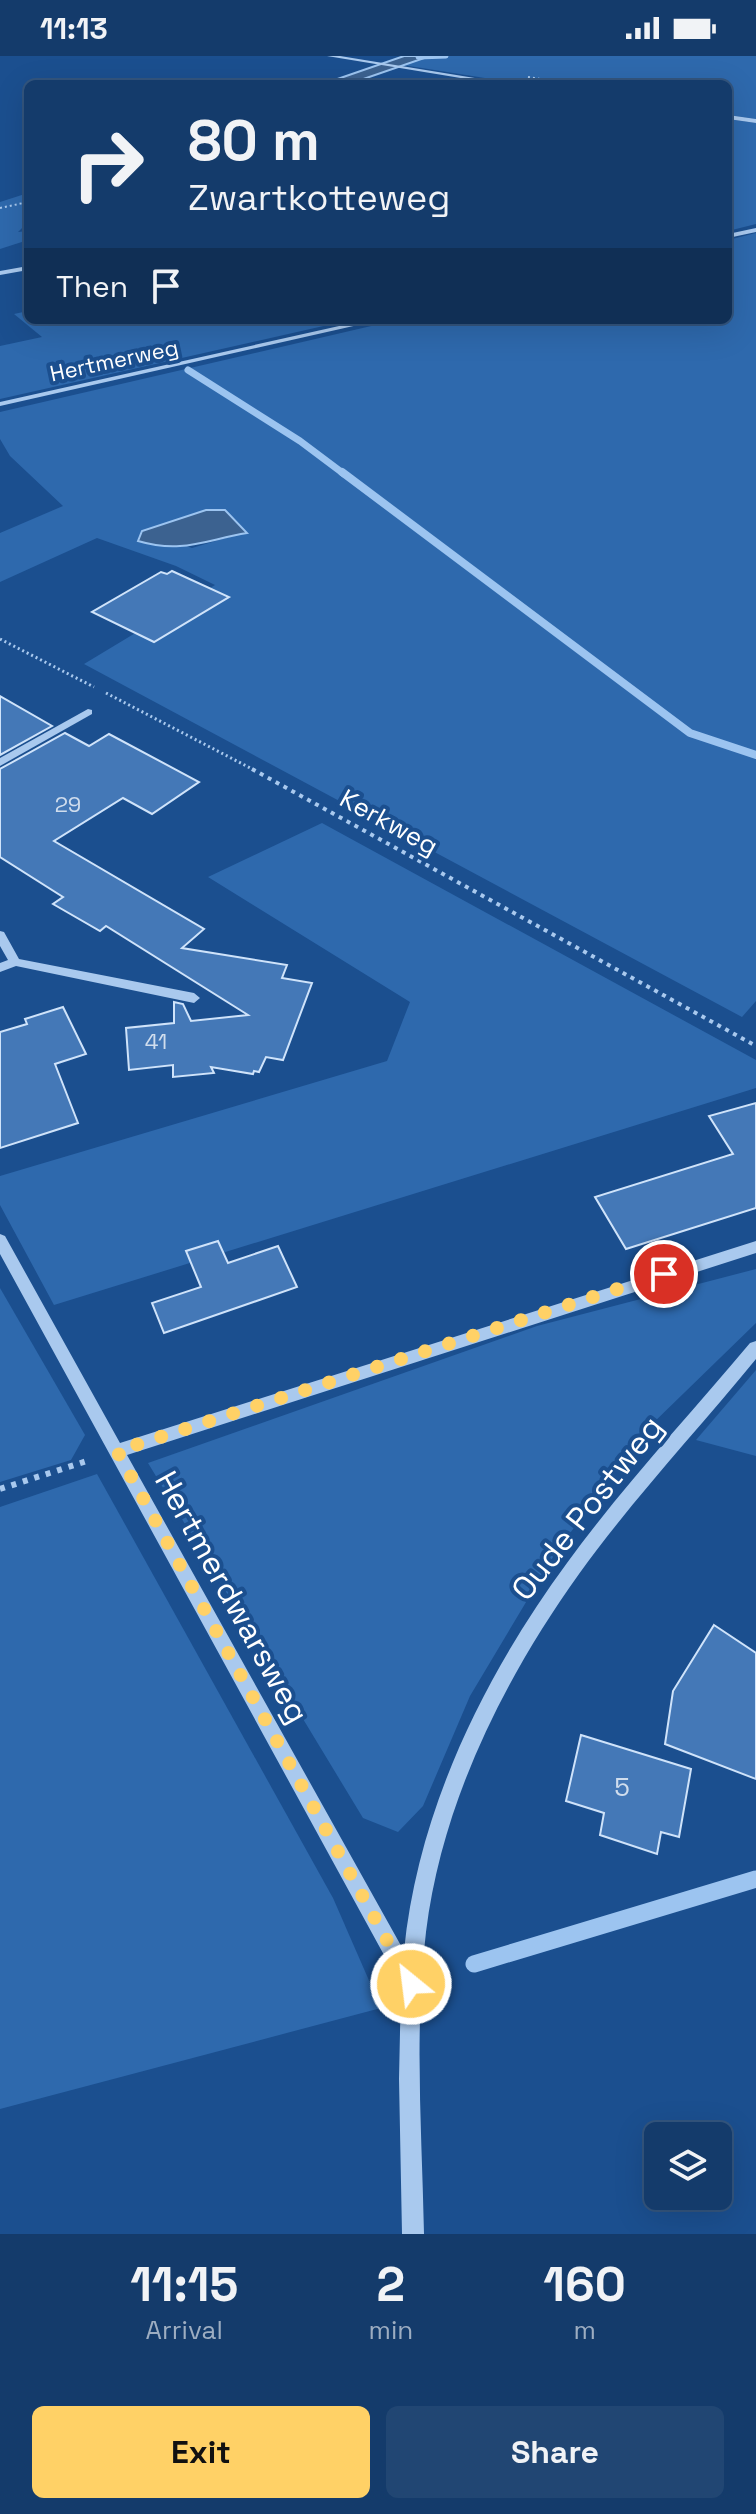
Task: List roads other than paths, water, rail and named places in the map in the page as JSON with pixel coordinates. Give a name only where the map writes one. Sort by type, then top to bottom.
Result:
[{"type":"street","points":[[330,56],[483,80]]},
{"type":"street","points":[[732,118],[756,121]]},
{"type":"street","points":[[732,235],[756,230]]},
{"type":"street","points":[[0,273],[24,269]]},
{"type":"street","name":"Hertmerweg","points":[[0,404],[358,324]]},
{"type":"street","points":[[0,763],[88,712]]},
{"type":"street","points":[[0,935],[15,962]]},
{"type":"street","points":[[0,968],[15,962],[194,998]]},
{"type":"street","name":"Hertmerdwarsweg","points":[[0,1240],[411,1984]]},
{"type":"street","points":[[117,1451],[756,1247]]},
{"type":"street","name":"Oude Postweg","points":[[413,2234],[411,1984],[424,1898],[441,1824],[492,1697],[574,1568],[756,1348]]},
{"type":"waterway","points":[[418,57],[446,56]]},
{"type":"waterway","points":[[188,370],[300,441],[344,474]]},
{"type":"waterway","points":[[342,472],[690,733],[756,755]]},
{"type":"waterway","points":[[474,1964],[756,1879]]}]
